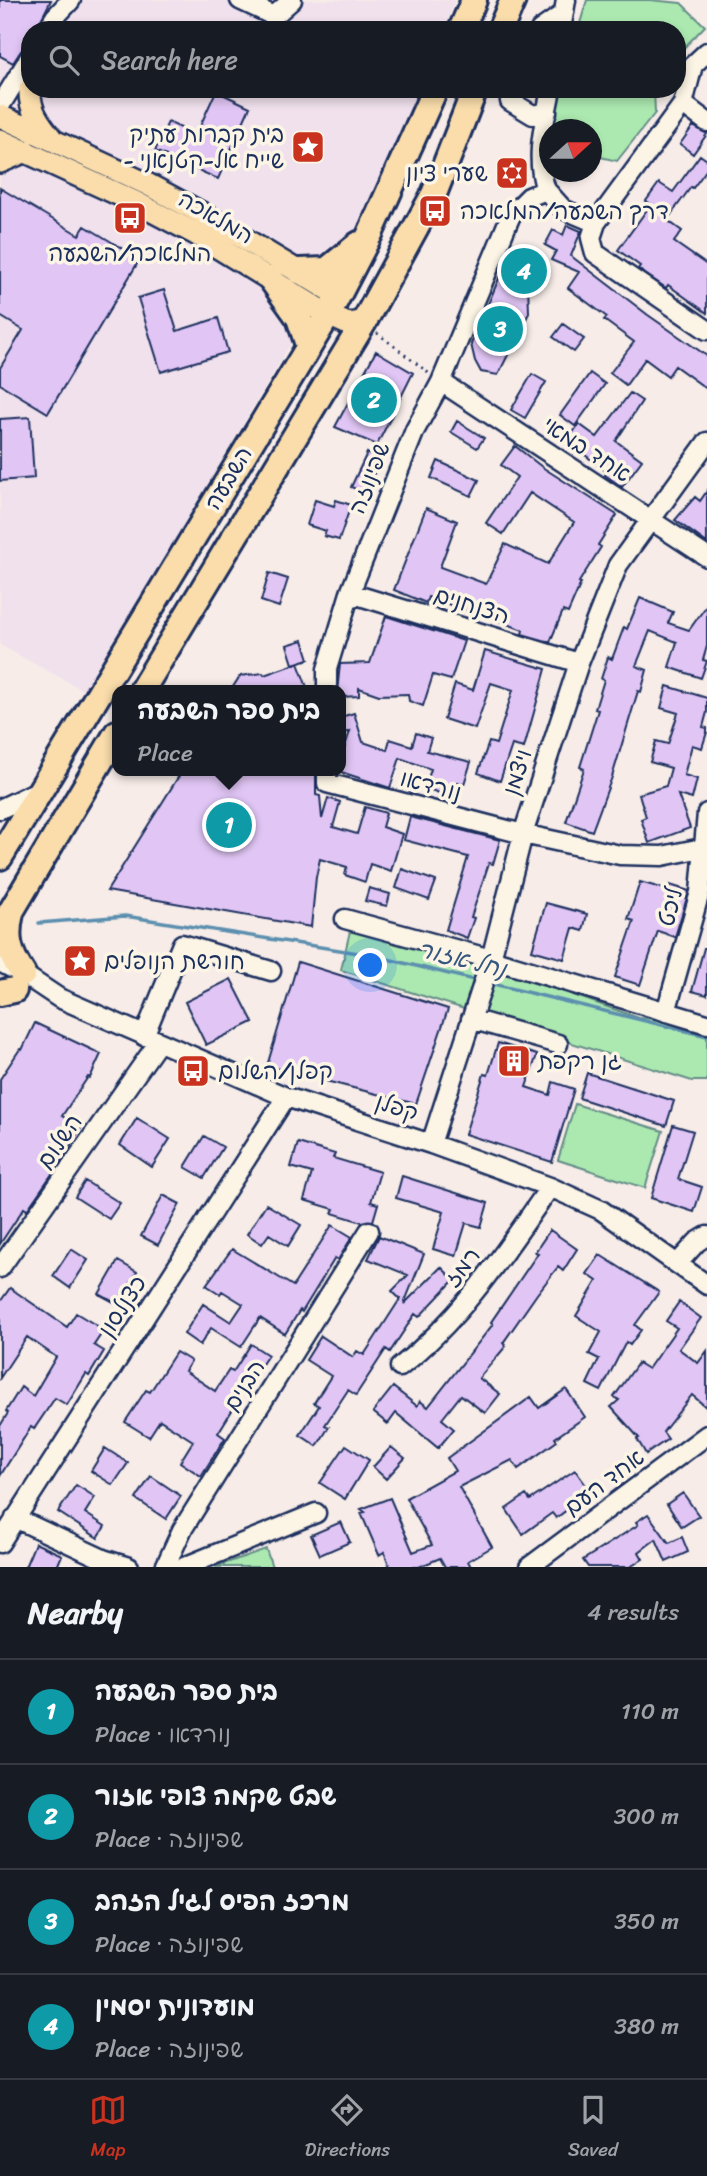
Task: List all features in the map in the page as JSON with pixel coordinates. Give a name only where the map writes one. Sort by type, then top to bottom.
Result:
[{"type":"highway","points":[[465,21],[474,0]]},
{"type":"highway","points":[[504,21],[513,0]]},
{"type":"highway","name":"השבעה","points":[[0,857],[308,345],[349,317],[370,234],[431,98]]},
{"type":"highway","name":"השבעה","points":[[145,685],[252,506],[290,419],[349,317],[434,194],[471,98]]},
{"type":"highway","points":[[299,271],[327,270],[370,234]]},
{"type":"highway","points":[[271,279],[299,318],[308,345]]},
{"type":"highway","points":[[9,985],[10,952],[6,921],[112,741]]},
{"type":"main road","points":[[30,98],[33,110],[53,140]]},
{"type":"main road","name":"המלאכה","points":[[2,124],[53,140],[158,190],[299,271],[349,317]]},
{"type":"main road","name":"המלאכה","points":[[2,124],[26,151],[135,202],[196,234],[271,279],[349,317]]},
{"type":"main road","points":[[0,162],[26,151]]},
{"type":"street","points":[[53,21],[72,0]]},
{"type":"street","points":[[65,21],[72,0]]},
{"type":"street","points":[[240,0],[274,16],[292,0]]},
{"type":"street","points":[[686,92],[693,65],[707,52]]},
{"type":"street","points":[[2,124],[21,79]]},
{"type":"street","points":[[2,124],[23,98]]},
{"type":"street","points":[[510,98],[533,115],[547,112]]},
{"type":"street","points":[[549,98],[540,153],[541,176],[546,190],[563,209],[596,223]]},
{"type":"street","points":[[685,98],[683,104],[596,223],[591,237],[595,253],[707,330]]},
{"type":"street","points":[[683,104],[707,122]]},
{"type":"street","name":"שפינוזה","points":[[327,685],[327,669],[350,593],[415,430],[441,382],[511,215],[529,197],[546,190]]},
{"type":"street","name":"אחד במאי","points":[[441,382],[707,557]]},
{"type":"street","name":"ויצמן","points":[[431,1144],[489,964],[523,834],[579,663],[618,565],[707,442]]},
{"type":"street","name":"הצנחנים","points":[[350,593],[579,663]]},
{"type":"street","name":"נורדאו","points":[[327,777],[523,834],[620,855],[662,856],[706,847]]},
{"type":"street","points":[[0,809],[40,790]]},
{"type":"street","name":"ליכט","points":[[666,1012],[700,892],[707,813]]},
{"type":"street","points":[[345,919],[489,964],[707,1024]]},
{"type":"street","name":"השלום","points":[[0,1268],[151,1040],[182,944],[271,971]]},
{"type":"street","name":"קפלן","points":[[0,962],[9,985],[59,998],[286,1097],[431,1144],[550,1187],[601,1210],[707,1285]]},
{"type":"street","points":[[471,1019],[558,1044]]},
{"type":"street","name":"כצנלסון","points":[[0,1542],[286,1097]]},
{"type":"street","name":"רמז","points":[[400,1367],[425,1347],[481,1287],[550,1187]]},
{"type":"street","name":"הבנים","points":[[165,1567],[182,1530],[369,1231]]},
{"type":"street","points":[[678,1263],[697,1242],[707,1237]]},
{"type":"street","name":"אחד העם","points":[[529,1567],[707,1435]]},
{"type":"street","points":[[184,1567],[316,1513]]},
{"type":"street","points":[[15,1518],[103,1559],[129,1567]]},
{"type":"path","points":[[349,317],[441,382]]},
{"type":"shaded area","points":[[0,0],[455,0],[447,21],[21,21],[21,98],[417,98],[380,193],[85,691],[0,645]]},
{"type":"green space","points":[[587,0],[650,0],[681,3],[705,26],[686,46],[686,21],[581,21]]},
{"type":"green space","points":[[559,98],[654,98],[655,113],[617,161],[602,157],[602,119],[553,119]]},
{"type":"green space","points":[[353,918],[639,1018],[707,1021],[707,1081],[692,1081],[341,970]]},
{"type":"green space","points":[[575,1104],[663,1131],[645,1188],[558,1160]]},
{"type":"green space","points":[[266,1549],[272,1567],[215,1567]]},
{"type":"building","points":[[0,0],[51,0],[40,21],[21,21],[21,51],[13,63],[0,56]]},
{"type":"building","points":[[213,98],[231,98],[250,107],[218,179],[155,151],[168,122],[196,135]]},
{"type":"building","points":[[693,126],[707,134],[693,154],[680,144]]},
{"type":"building","points":[[700,155],[707,160],[707,169],[667,220],[682,231],[674,242],[707,265],[707,313],[668,285],[666,288],[638,269],[640,266],[618,250],[651,204],[646,201],[659,183],[673,192]]},
{"type":"building","points":[[0,188],[79,235],[85,226],[140,259],[48,413],[0,384],[0,368],[23,330],[0,316]]},
{"type":"building","points":[[567,225],[581,231],[571,256],[707,356],[707,389],[675,366],[668,376],[645,359],[626,385],[610,373],[634,342],[604,320],[607,317],[568,288],[579,272],[551,260],[556,251],[545,245],[553,230],[563,235]]},
{"type":"building","points":[[514,257],[541,268],[534,285],[528,283],[529,313],[498,375],[481,372],[471,344],[500,276],[506,278]]},
{"type":"building","points":[[164,290],[177,331],[218,318],[228,352],[161,372],[138,298]]},
{"type":"building","points":[[563,324],[584,339],[574,352],[553,337]]},
{"type":"building","points":[[376,351],[413,373],[377,445],[335,427]]},
{"type":"building","points":[[590,373],[605,384],[575,426],[560,415]]},
{"type":"building","points":[[532,374],[546,382],[525,418],[511,410]]},
{"type":"building","points":[[630,393],[642,401],[616,441],[642,460],[622,487],[567,441],[579,424],[597,437]]},
{"type":"building","points":[[30,417],[34,478],[0,481],[0,419]]},
{"type":"building","points":[[457,421],[484,438],[477,448],[451,432]]},
{"type":"building","points":[[515,446],[542,467],[617,515],[579,582],[581,583],[568,613],[563,611],[550,642],[522,634],[523,630],[471,610],[428,597],[426,603],[394,590],[426,508],[457,521],[440,567],[486,584],[505,544],[548,564],[574,522],[530,493],[503,534],[486,523],[517,477],[501,465]]},
{"type":"building","points":[[367,453],[380,460],[365,493],[351,487]]},
{"type":"building","points":[[438,461],[479,480],[471,496],[431,478]]},
{"type":"building","points":[[707,491],[707,543],[675,520],[695,497],[700,501]]},
{"type":"building","points":[[315,500],[334,506],[336,500],[351,505],[339,540],[324,536],[326,531],[307,525]]},
{"type":"building","points":[[269,573],[288,579],[279,607],[261,601]]},
{"type":"building","points":[[640,598],[673,612],[668,623],[689,630],[707,605],[707,646],[703,660],[707,661],[701,678],[669,667],[677,642],[650,631],[636,666],[647,670],[641,692],[638,691],[612,777],[592,831],[566,822],[584,769],[580,767],[598,710],[595,709],[608,657],[612,659],[624,627],[627,629]]},
{"type":"building","points":[[386,616],[464,641],[451,680],[433,675],[423,706],[409,701],[408,694],[379,695],[359,688],[359,696],[346,697],[346,685],[338,683],[340,664],[370,663]]},
{"type":"building","points":[[303,640],[309,659],[293,664],[287,645]]},
{"type":"building","points":[[485,651],[546,669],[524,748],[512,745],[500,781],[478,773],[489,742],[496,744],[513,690],[491,683],[475,729],[444,719],[455,684],[473,690]]},
{"type":"building","points":[[298,663],[306,685],[234,685],[240,676],[264,675]]},
{"type":"building","points":[[667,686],[707,698],[703,727],[707,728],[707,732],[702,748],[692,745],[684,775],[697,779],[692,799],[678,795],[690,828],[649,843],[641,819],[646,817],[639,794],[666,786],[671,768],[650,762],[656,741],[668,744],[678,713],[661,708]]},
{"type":"building","points":[[354,713],[363,742],[387,750],[390,739],[412,746],[416,733],[431,738],[427,751],[471,762],[464,784],[458,782],[453,798],[425,788],[431,769],[400,758],[390,788],[346,774],[346,743],[350,731],[346,732],[346,715]]},
{"type":"building","points":[[179,776],[316,776],[316,795],[320,796],[322,819],[328,798],[340,802],[333,827],[357,834],[365,807],[386,813],[382,827],[402,834],[391,871],[370,864],[365,882],[345,875],[347,867],[320,859],[311,927],[107,891]]},
{"type":"building","points":[[410,817],[500,840],[493,864],[489,863],[467,938],[446,930],[468,857],[404,840]]},
{"type":"building","points":[[402,869],[436,881],[429,900],[396,888]]},
{"type":"building","points":[[640,882],[668,890],[670,885],[689,891],[675,937],[658,931],[640,985],[615,977],[634,921],[628,919]]},
{"type":"building","points":[[369,888],[390,894],[387,906],[365,901]]},
{"type":"building","points":[[546,903],[587,914],[583,931],[573,928],[564,959],[532,950]]},
{"type":"building","points":[[704,948],[707,948],[707,995],[692,991]]},
{"type":"building","points":[[298,962],[448,1009],[416,1104],[267,1066]]},
{"type":"building","points":[[231,979],[253,1022],[206,1045],[185,1002]]},
{"type":"building","points":[[35,1023],[101,1054],[90,1078],[88,1077],[62,1116],[81,1128],[27,1210],[24,1208],[0,1244],[0,1079],[20,1049],[22,1050]]},
{"type":"building","points":[[498,1043],[537,1055],[526,1087],[550,1095],[553,1082],[574,1089],[552,1162],[465,1134],[484,1074],[488,1075]]},
{"type":"building","points":[[587,1073],[674,1101],[666,1126],[579,1098]]},
{"type":"building","points":[[137,1118],[170,1139],[152,1167],[120,1145]]},
{"type":"building","points":[[673,1125],[693,1131],[678,1179],[702,1187],[694,1212],[651,1198]]},
{"type":"building","points":[[204,1136],[223,1147],[204,1178],[185,1167]]},
{"type":"building","points":[[298,1143],[335,1154],[333,1158],[380,1172],[371,1202],[378,1204],[373,1221],[362,1222],[332,1213],[334,1209],[304,1200],[312,1173],[291,1167]]},
{"type":"building","points":[[402,1176],[488,1203],[481,1227],[466,1223],[456,1256],[433,1249],[444,1212],[396,1198]]},
{"type":"building","points":[[85,1181],[120,1203],[109,1219],[75,1197]]},
{"type":"building","points":[[163,1195],[180,1204],[158,1245],[141,1236]]},
{"type":"building","points":[[266,1204],[301,1225],[288,1246],[269,1234],[262,1244],[247,1234]]},
{"type":"building","points":[[332,1225],[352,1237],[285,1334],[260,1318],[241,1347],[211,1328],[200,1345],[184,1334],[203,1304],[231,1322],[243,1304],[206,1285],[232,1249],[293,1286]]},
{"type":"building","points":[[550,1230],[577,1249],[563,1271],[558,1267],[537,1294],[503,1343],[506,1346],[479,1378],[500,1394],[485,1413],[461,1395],[442,1419],[454,1429],[438,1448],[396,1413],[388,1424],[373,1412],[393,1387],[417,1406],[420,1401],[428,1407],[493,1324],[491,1322],[538,1253],[535,1252]]},
{"type":"building","points":[[379,1236],[424,1254],[404,1304],[441,1267],[454,1280],[419,1317],[415,1314],[390,1352],[386,1349],[356,1395],[348,1390],[325,1425],[329,1427],[317,1446],[300,1435],[319,1406],[314,1403],[331,1376],[306,1360],[321,1336],[353,1357],[357,1351],[364,1355],[400,1299],[392,1291],[408,1275],[368,1259]]},
{"type":"building","points":[[71,1249],[88,1260],[70,1288],[53,1276]]},
{"type":"building","points":[[600,1255],[659,1292],[635,1325],[641,1330],[630,1345],[626,1342],[601,1391],[587,1384],[599,1359],[589,1354],[601,1332],[576,1316],[597,1281],[587,1274]]},
{"type":"building","points":[[118,1261],[137,1272],[119,1305],[99,1294]]},
{"type":"building","points":[[10,1288],[67,1327],[76,1313],[104,1330],[94,1345],[104,1351],[67,1405],[55,1398],[34,1429],[31,1427],[0,1476],[0,1426],[8,1413],[6,1411],[21,1387],[33,1396],[56,1357],[27,1337],[0,1378],[0,1302]]},
{"type":"building","points":[[679,1302],[701,1318],[679,1349],[698,1363],[707,1351],[707,1408],[692,1395],[663,1432],[668,1439],[646,1454],[637,1439],[639,1438],[611,1407],[619,1400],[614,1397],[638,1363],[648,1369],[677,1328],[666,1321]]},
{"type":"building","points":[[251,1344],[268,1355],[254,1376],[249,1373],[232,1401],[236,1404],[218,1433],[225,1438],[201,1476],[180,1462],[193,1441],[160,1420],[149,1437],[125,1422],[146,1390],[150,1392],[176,1352],[191,1361],[185,1371],[215,1391],[229,1370],[233,1372]]},
{"type":"building","points":[[566,1389],[585,1417],[518,1469],[512,1460],[459,1487],[492,1547],[468,1561],[471,1567],[445,1567],[440,1558],[419,1567],[390,1567],[384,1552],[379,1555],[361,1513],[365,1512],[361,1509],[390,1498],[413,1552],[432,1545],[406,1498],[455,1471],[447,1458],[531,1397],[539,1408]]},
{"type":"building","points":[[346,1445],[369,1460],[345,1499],[320,1483]]},
{"type":"building","points":[[391,1447],[405,1458],[386,1479],[373,1467]]},
{"type":"building","points":[[105,1448],[128,1463],[113,1485],[91,1471]]},
{"type":"building","points":[[575,1470],[591,1492],[556,1518],[552,1513],[523,1534],[506,1509],[526,1495],[530,1500]]},
{"type":"building","points":[[151,1476],[181,1496],[166,1519],[136,1499]]},
{"type":"building","points":[[76,1485],[95,1497],[85,1513],[105,1526],[98,1538],[58,1512]]},
{"type":"building","points":[[683,1493],[699,1516],[682,1527],[667,1504]]},
{"type":"building","points":[[648,1514],[669,1543],[682,1537],[688,1552],[666,1562],[656,1539],[639,1552],[643,1559],[630,1567],[588,1567],[583,1560],[638,1525],[636,1522]]},
{"type":"building","points":[[341,1522],[350,1542],[320,1555],[311,1535]]},
{"type":"building","points":[[35,1543],[62,1555],[57,1567],[25,1567]]},
{"type":"waterway","name":"נחל אזור","points":[[39,923],[125,916],[371,955],[478,981]]},
{"type":"waterway","name":"נחל אזור","points":[[489,983],[707,1036]]},
{"type":"place","name":"בית קברות עתיק - שייח אל-קטנאני","points":[[308,147]]},
{"type":"place","name":"שערי ציון","points":[[512,173]]},
{"type":"place","name":"דרך השבעה/המלאכה","points":[[435,211]]},
{"type":"place","name":"המלאכה/השבעה","points":[[130,218]]},
{"type":"place","name":"מועדונית יסמין","points":[[524,271]]},
{"type":"place","name":"מרכז הפיס לגיל הזהב","points":[[500,329]]},
{"type":"place","name":"שבט שקמה צופי אזור","points":[[374,400]]},
{"type":"place","name":"בית ספר השבעה","points":[[229,825]]},
{"type":"place","name":"חורשת הנופלים","points":[[80,961]]},
{"type":"place","name":"גן רקפת","points":[[514,1061]]},
{"type":"place","name":"קפלן/השלום","points":[[193,1071]]}]
